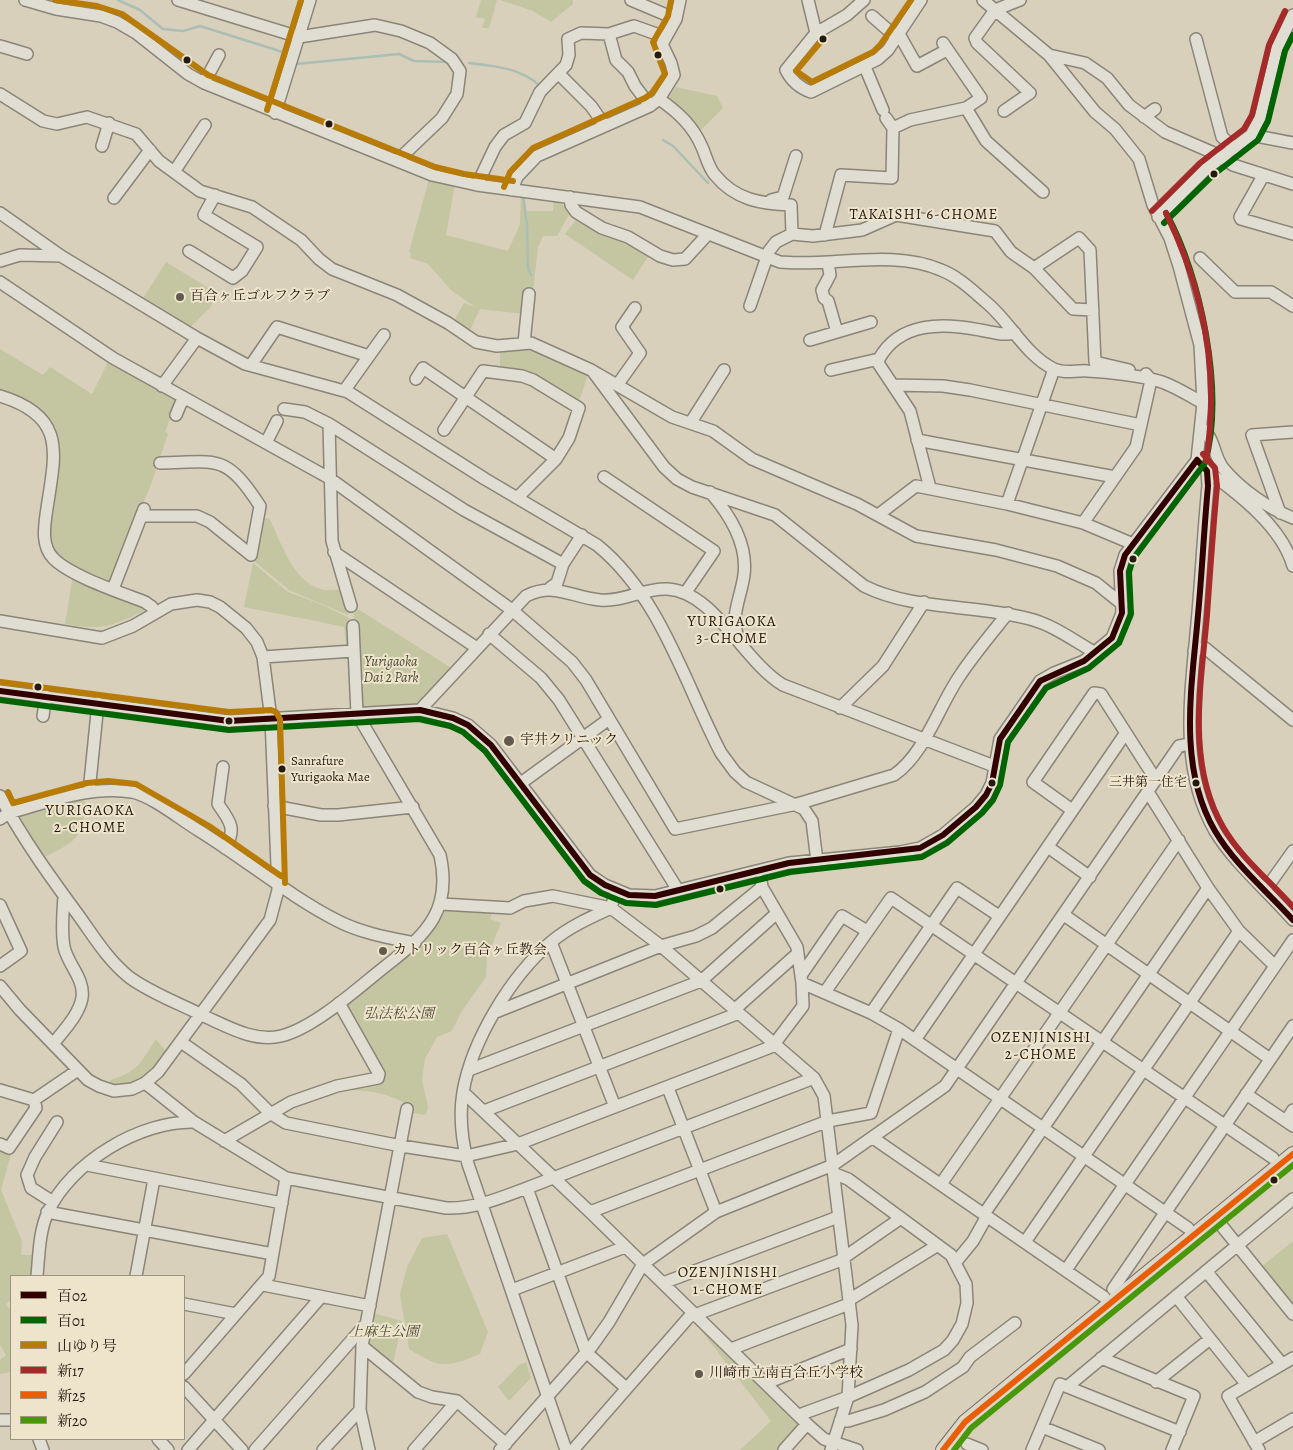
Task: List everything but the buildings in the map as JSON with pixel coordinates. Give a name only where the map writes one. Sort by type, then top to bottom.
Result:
[{"type":"main road","points":[[943,1450],[965,1422],[1293,1154]]},
{"type":"street","points":[[25,0],[56,9],[101,16],[117,22],[136,33],[188,74],[204,82],[275,113],[447,180],[640,207],[767,258],[801,264],[906,261],[941,270],[961,281],[988,303],[1002,316],[1040,360],[1054,369],[1061,372],[1087,371],[1163,382],[1203,403]]},
{"type":"street","points":[[178,0],[211,5],[299,37],[375,25],[402,31],[430,43],[452,59],[460,71],[458,94],[442,118],[398,161]]},
{"type":"street","points":[[275,113],[310,0]]},
{"type":"street","points":[[631,0],[676,19]]},
{"type":"street","points":[[512,190],[517,177],[537,156],[648,107],[659,99],[674,75],[671,63],[662,44],[676,19],[680,0]]},
{"type":"street","points":[[808,0],[816,34]]},
{"type":"street","points":[[864,0],[853,4],[816,34],[786,70],[790,78],[811,92],[864,66],[888,50],[921,0]]},
{"type":"street","points":[[0,690],[229,721],[420,710],[453,718],[481,735],[521,783],[579,864],[590,876],[616,891],[636,896],[655,896],[760,869],[900,852],[928,843],[943,835],[976,807],[986,795],[992,783],[1000,739],[1040,682],[1054,673],[1084,662],[1112,638],[1116,632],[1122,613],[1120,571],[1125,555],[1198,460],[1203,403],[1200,345],[1180,266],[1170,238],[1158,216],[1138,159],[1115,129],[1096,112],[1049,54],[983,0]]},
{"type":"street","points":[[1004,111],[1030,93],[977,43],[975,38],[995,10],[1020,0]]},
{"type":"street","points":[[1158,216],[1206,169],[1251,135],[1260,118],[1278,48],[1293,15]]},
{"type":"street","points":[[872,16],[898,36],[918,66],[945,47],[981,98],[966,108],[910,120],[893,128]]},
{"type":"street","points":[[477,185],[495,147],[504,135],[525,122],[540,92],[559,74],[568,60],[568,38],[581,33],[610,34],[634,26],[665,38]]},
{"type":"street","points":[[610,34],[616,60],[628,72],[648,107],[653,112],[670,106]]},
{"type":"street","points":[[1196,39],[1222,137],[1236,148]]},
{"type":"street","points":[[1,48],[27,54]]},
{"type":"street","points":[[1049,54],[1084,63],[1107,78],[1129,105],[1165,132],[1196,144],[1233,165],[1293,184]]},
{"type":"street","points":[[204,82],[219,55]]},
{"type":"street","points":[[825,235],[841,175],[892,178],[893,128],[864,66]]},
{"type":"street","points":[[559,74],[591,106],[605,126]]},
{"type":"street","points":[[0,94],[43,121],[58,124],[87,117],[109,123],[136,134],[159,161],[200,191],[252,207],[300,240],[332,269],[397,295],[448,323],[476,342],[496,346],[532,343],[618,384],[672,417],[713,431],[752,459],[878,515],[916,536],[996,550],[1058,566],[1096,583],[1122,604]]},
{"type":"street","points":[[659,99],[670,106],[694,131],[714,175],[744,198],[766,204],[791,204],[792,234]]},
{"type":"street","points":[[966,108],[986,141],[1043,192]]},
{"type":"street","points":[[1144,117],[1155,109]]},
{"type":"street","points":[[102,146],[109,123]]},
{"type":"street","points":[[174,172],[206,125]]},
{"type":"street","points":[[1251,135],[1293,143]]},
{"type":"street","points":[[114,198],[150,150]]},
{"type":"street","points":[[766,204],[775,197],[783,197],[796,156]]},
{"type":"street","points":[[1263,176],[1240,216],[1241,220],[1293,234]]},
{"type":"street","points":[[189,252],[205,256],[233,278],[244,272],[257,247],[204,215],[215,195]]},
{"type":"street","points":[[570,197],[571,205],[576,212],[596,224],[628,237],[660,256],[673,260],[685,259],[708,234]]},
{"type":"street","points":[[0,213],[61,256],[197,338],[250,365],[344,390],[517,498],[582,535],[611,557],[642,593],[721,753],[735,772],[746,782],[797,804],[804,809],[812,821],[817,861]]},
{"type":"street","points":[[750,306],[767,258],[776,242],[792,234],[825,235],[862,230],[896,215],[995,231],[1011,252],[1034,268],[1073,309],[1093,310]]},
{"type":"street","points":[[1034,268],[1079,238],[1090,250],[1095,362],[1146,374],[1151,380]]},
{"type":"street","points":[[0,261],[20,255],[61,256]]},
{"type":"street","points":[[1200,258],[1235,292],[1271,292],[1293,306]]},
{"type":"street","points":[[828,263],[830,275],[822,290],[824,298],[828,300],[837,332]]},
{"type":"street","points":[[0,282],[113,358],[329,478],[512,610],[572,662],[586,680],[675,829],[797,804],[894,775],[906,767],[961,674],[1008,613]]},
{"type":"street","points":[[524,343],[529,294]]},
{"type":"street","points":[[618,384],[640,353],[622,327],[635,308]]},
{"type":"street","points":[[810,340],[871,322]]},
{"type":"street","points":[[832,370],[879,359],[898,338],[915,328],[949,325],[1005,335],[1015,333]]},
{"type":"street","points":[[250,365],[277,327],[369,356]]},
{"type":"street","points":[[344,390],[384,335]]},
{"type":"street","points":[[162,386],[197,338]]},
{"type":"street","points":[[879,359],[878,363],[910,412],[930,488]]},
{"type":"street","points":[[416,380],[423,368],[556,459]]},
{"type":"street","points":[[1007,504],[1054,369]]},
{"type":"street","points":[[591,370],[664,466],[677,479],[692,487],[775,515],[864,586],[878,593],[924,602],[1008,613],[1050,626],[1094,652]]},
{"type":"street","points":[[691,422],[724,370]]},
{"type":"street","points":[[444,430],[483,371],[522,376],[534,380],[579,408],[569,438],[556,459],[517,498]]},
{"type":"street","points":[[1083,523],[1136,447],[1151,380]]},
{"type":"street","points":[[893,385],[943,386],[1141,425]]},
{"type":"street","points":[[0,396],[18,402],[38,413],[47,424],[53,442],[53,461],[44,528],[46,547],[53,558],[62,565],[146,602],[155,612]]},
{"type":"street","points":[[176,416],[181,403],[186,399]]},
{"type":"street","points":[[284,409],[305,412],[329,424],[456,505],[563,564]]},
{"type":"street","points":[[266,442],[277,421]]},
{"type":"street","points":[[329,424],[332,541],[351,606]]},
{"type":"street","points":[[1201,428],[1209,433],[1216,457],[1223,468],[1252,496],[1280,513],[1293,518]]},
{"type":"street","points":[[1280,513],[1252,434],[1293,432]]},
{"type":"street","points":[[918,440],[1115,477]]},
{"type":"street","points":[[1198,460],[1207,471],[1224,483],[1277,532],[1286,544],[1293,566]]},
{"type":"street","points":[[113,589],[144,512],[197,516],[210,522],[251,555],[260,506],[236,473],[215,462],[161,462]]},
{"type":"street","points":[[1207,471],[1208,486],[1189,717],[1190,744],[1196,783],[1216,832],[1231,853],[1293,920]]},
{"type":"street","points":[[604,477],[714,552],[686,592]]},
{"type":"street","points":[[878,515],[916,486],[1007,504],[1083,523],[1133,544]]},
{"type":"street","points":[[710,492],[730,520],[743,549],[744,576],[734,622],[741,645]]},
{"type":"street","points":[[420,710],[526,596],[536,591],[550,588],[557,583],[563,564],[582,535]]},
{"type":"street","points":[[334,552],[477,648]]},
{"type":"street","points":[[550,588],[599,600],[612,600],[667,589],[686,592],[703,602],[771,678],[805,695],[994,766]]},
{"type":"street","points":[[0,621],[102,638],[133,626],[171,604],[185,600],[210,602],[220,607],[246,628],[257,642],[263,657],[272,719],[276,883],[278,890],[270,920],[181,1042],[158,1072],[145,1083],[132,1089],[114,1091],[99,1086],[78,1070],[0,986]]},
{"type":"street","points":[[840,708],[883,666],[924,602]]},
{"type":"street","points":[[0,796],[4,816],[106,954],[122,970],[151,990],[243,1034],[264,1038],[280,1036],[303,1028],[415,943],[426,932],[441,904],[444,874],[440,855],[357,714],[353,626]]},
{"type":"street","points":[[489,634],[541,678],[559,700],[678,890]]},
{"type":"street","points":[[1194,651],[1205,648],[1293,720]]},
{"type":"street","points":[[263,657],[354,651]]},
{"type":"street","points":[[1072,810],[1033,782],[1094,693],[1101,694],[1156,780]]},
{"type":"street","points":[[43,716],[46,696]]},
{"type":"street","points":[[89,792],[98,703]]},
{"type":"street","points":[[521,783],[610,719]]},
{"type":"street","points":[[915,1040],[1125,734]]},
{"type":"street","points":[[362,1346],[418,1392],[457,1402],[503,1447],[586,1352],[609,1322],[643,1264],[716,1212],[834,1170],[874,1138],[941,1090],[1064,916],[1180,746],[1190,744]]},
{"type":"street","points":[[223,767],[218,804],[230,821],[232,837],[225,848]]},
{"type":"street","points":[[4,816],[89,792],[108,790],[134,792],[164,808],[276,883],[339,921],[356,928],[415,943]]},
{"type":"street","points":[[1148,792],[1208,888],[1239,931],[1275,966]]},
{"type":"street","points":[[274,806],[321,815],[413,807]]},
{"type":"street","points":[[941,1184],[1179,840]]},
{"type":"street","points":[[1048,847],[1090,877]]},
{"type":"street","points":[[1266,889],[1293,851]]},
{"type":"street","points":[[181,1042],[241,1084],[270,1114],[299,1127],[466,1156],[518,1144],[668,1088],[776,1044],[803,1006],[802,979],[794,939],[762,887],[760,869]]},
{"type":"street","points":[[496,1012],[661,946],[696,936],[712,928],[762,887]]},
{"type":"street","points":[[872,1014],[957,888],[999,916]]},
{"type":"street","points":[[956,1263],[973,1241],[986,1215],[1043,1128],[1208,888]]},
{"type":"street","points":[[566,1450],[466,1156],[461,1118],[463,1092],[477,1048],[509,988],[529,963],[551,942],[579,923],[611,908],[616,891]]},
{"type":"street","points":[[53,1044],[78,1010],[82,999],[81,985],[64,947],[62,922],[64,896]]},
{"type":"street","points":[[441,904],[510,908],[524,901],[553,896],[611,908],[661,946],[814,1078],[824,1096],[828,1121],[852,1326],[848,1398],[832,1445]]},
{"type":"street","points":[[826,992],[891,898],[1223,1126],[1273,1158]]},
{"type":"street","points":[[0,905],[21,951],[0,966]]},
{"type":"street","points":[[469,1070],[701,982],[777,913]]},
{"type":"street","points":[[802,979],[842,916],[867,931]]},
{"type":"street","points":[[1064,916],[1270,1059]]},
{"type":"street","points":[[1025,1242],[1239,931]]},
{"type":"street","points":[[1066,1270],[1293,940]]},
{"type":"street","points":[[551,942],[614,1107]]},
{"type":"street","points":[[484,1112],[736,1012],[798,953]]},
{"type":"street","points":[[802,979],[899,1029],[1126,1183],[1188,1228]]},
{"type":"street","points":[[224,1141],[270,1114],[319,1092],[336,1086],[376,1079],[379,1076],[339,1002]]},
{"type":"street","points":[[1113,1288],[1293,1026]]},
{"type":"street","points":[[590,1212],[828,1121],[871,1113],[899,1029]]},
{"type":"street","points":[[34,1100],[78,1070]]},
{"type":"street","points":[[145,1083],[194,1122],[286,1178],[446,1208],[462,1208],[482,1204],[527,1188],[814,1078]]},
{"type":"street","points":[[668,1088],[716,1212]]},
{"type":"street","points":[[0,1090],[34,1100]]},
{"type":"street","points":[[463,1092],[824,1439],[832,1445],[857,1450]]},
{"type":"street","points":[[1246,1094],[1289,1123],[1293,1110]]},
{"type":"street","points":[[0,1144],[9,1148],[36,1108],[34,1100]]},
{"type":"street","points":[[369,1450],[360,1410],[362,1346],[407,1109]]},
{"type":"street","points":[[37,1275],[42,1233],[50,1207],[87,1165],[101,1152],[160,1125],[174,1121],[194,1122]]},
{"type":"street","points":[[57,1122],[34,1157],[27,1175],[31,1188],[50,1207],[144,1230],[273,1254]]},
{"type":"street","points":[[874,1138],[1104,1297]]},
{"type":"street","points":[[87,1165],[282,1202]]},
{"type":"street","points":[[784,1450],[803,1419],[909,1370],[944,1350],[953,1340],[962,1324],[967,1303],[966,1284],[951,1255],[834,1170]]},
{"type":"street","points":[[185,1373],[269,1276],[286,1178]]},
{"type":"street","points":[[136,1275],[154,1179]]},
{"type":"street","points":[[527,1188],[586,1352],[626,1388]]},
{"type":"street","points":[[1067,1386],[1293,1199]]},
{"type":"street","points":[[663,1283],[838,1217]]},
{"type":"street","points":[[573,1450],[689,1317],[838,1261],[901,1218]]},
{"type":"street","points":[[1222,1226],[1292,1311]]},
{"type":"street","points":[[731,1349],[849,1302],[938,1245]]},
{"type":"street","points":[[512,1290],[625,1247]]},
{"type":"street","points":[[1206,1272],[1282,1364]]},
{"type":"street","points":[[263,1285],[321,1298],[370,1306]]},
{"type":"street","points":[[1176,1296],[1247,1385]]},
{"type":"street","points":[[188,1450],[321,1298]]},
{"type":"street","points":[[185,1304],[236,1314]]},
{"type":"street","points":[[255,1450],[366,1323]]},
{"type":"street","points":[[840,1422],[884,1410],[925,1392],[963,1367],[970,1357],[1015,1323]]},
{"type":"street","points":[[1156,1382],[1210,1339]]},
{"type":"street","points":[[767,1383],[851,1349]]},
{"type":"street","points":[[1101,1358],[1194,1396],[1172,1450]]},
{"type":"street","points":[[1293,1358],[1228,1396],[1256,1446],[1293,1420]]},
{"type":"street","points":[[1032,1450],[1060,1384],[1180,1432]]},
{"type":"street","points":[[185,1388],[242,1450]]},
{"type":"street","points":[[414,1450],[457,1402]]},
{"type":"street","points":[[323,1450],[360,1410]]},
{"type":"street","points":[[1042,1427],[1099,1450]]},
{"type":"street","points":[[159,1440],[168,1450]]},
{"type":"street","points":[[967,1444],[982,1450]]},
{"type":"green space","points":[[481,0],[497,0],[489,28],[482,28],[485,19],[476,17]]},
{"type":"green space","points":[[500,0],[573,0],[573,4],[551,22],[533,11]]},
{"type":"green space","points":[[676,87],[717,96],[723,108],[699,132],[667,99]]},
{"type":"green space","points":[[429,179],[455,185],[446,235],[508,251],[520,224],[521,194],[524,194],[528,223],[527,211],[553,211],[554,200],[563,205],[570,213],[557,236],[543,236],[538,247],[533,293],[524,314],[480,309],[469,332],[454,321],[464,303],[475,307],[452,291],[428,264],[410,258],[411,253],[409,252]]},
{"type":"green space","points":[[578,217],[650,254],[633,280],[565,234]]},
{"type":"green space","name":"百合ヶ丘ゴルフクラブ","points":[[166,262],[218,294],[210,308],[189,328],[142,300]]},
{"type":"green space","points":[[529,346],[585,372],[587,378],[578,404],[500,371],[500,350]]},
{"type":"green space","points":[[0,349],[43,375],[50,367],[92,394],[109,360],[178,399],[165,432],[168,434],[150,487],[111,582],[70,565],[57,556],[48,541],[56,467],[38,409],[27,401],[0,393]]},
{"type":"green space","points":[[269,518],[290,561],[304,579],[313,586],[324,590],[344,589],[348,615],[289,590],[253,560],[263,519]]},
{"type":"green space","points":[[253,563],[288,592],[323,605],[349,618],[350,645],[346,645],[344,627],[244,607]]},
{"type":"green space","points":[[73,575],[144,606],[144,611],[123,621],[106,626],[88,627],[65,624]]},
{"type":"green space","name":"Yurigaoka Dai 2 Park","points":[[353,606],[453,669],[419,703],[361,707]]},
{"type":"green space","points":[[82,799],[85,802],[80,831],[66,846],[47,856],[42,855],[16,817],[17,814]]},
{"type":"green space","name":"弘法松公園","points":[[444,909],[493,911],[490,919],[501,923],[487,957],[486,977],[462,1011],[452,1031],[437,1037],[425,1059],[422,1080],[428,1107],[426,1115],[408,1112],[408,1105],[382,1094],[354,1090],[334,1091],[382,1080],[385,1075],[344,1006],[346,1002],[423,942]]},
{"type":"green space","points":[[156,1039],[167,1053],[155,1067],[138,1080],[112,1087],[110,1080],[133,1070]]},
{"type":"green space","points":[[0,1149],[11,1154],[1,1190],[22,1241],[21,1255],[35,1255],[33,1275],[10,1275],[10,1301],[6,1304],[10,1310],[10,1372],[0,1374],[0,1360],[6,1355],[0,1345]]},
{"type":"green space","points":[[447,1234],[488,1332],[480,1354],[459,1362],[443,1364],[429,1360],[409,1349],[400,1294],[407,1267],[422,1238]]},
{"type":"green space","points":[[1293,1241],[1293,1305],[1261,1267]]},
{"type":"green space","name":"上麻生公園","points":[[373,1313],[402,1321],[392,1369],[367,1346]]},
{"type":"green space","points":[[702,1326],[801,1422],[780,1450],[740,1450],[771,1421],[700,1329]]},
{"type":"green space","points":[[526,1362],[531,1378],[509,1401],[498,1387],[519,1365]]},
{"type":"waterway","points":[[118,0],[140,10],[163,29],[183,31],[200,26],[289,54]]},
{"type":"waterway","points":[[296,64],[399,54],[414,61],[449,62]]},
{"type":"waterway","points":[[469,63],[507,69],[525,75],[540,86]]},
{"type":"waterway","points":[[663,140],[673,146],[708,183]]},
{"type":"waterway","points":[[523,195],[527,225],[528,268],[531,275]]},
{"type":"transit line","name":"山ゆり号","points":[[55,0],[97,6],[122,14],[208,75],[435,167],[464,174],[513,181]]},
{"type":"transit line","name":"山ゆり号","points":[[267,110],[301,0]]},
{"type":"transit line","name":"山ゆり号","points":[[504,187],[510,172],[533,148],[645,98],[652,93],[665,74],[653,42],[668,16],[671,0]]},
{"type":"transit line","name":"山ゆり号","points":[[823,39],[796,71],[812,82],[873,52],[881,44],[911,0]]},
{"type":"transit line","name":"新17","points":[[1152,211],[1200,163],[1244,129],[1252,115],[1269,45],[1285,11]]},
{"type":"transit line","name":"百01","points":[[1164,223],[1212,176],[1258,140],[1268,121],[1285,51],[1293,35]]},
{"type":"transit line","name":"百01","points":[[0,700],[229,730],[419,719],[450,726],[463,732],[485,751],[584,881],[601,893],[626,903],[656,905],[790,872],[922,857],[947,843],[982,813],[993,800],[1000,785],[1008,742],[1046,688],[1089,668],[1119,643],[1131,614],[1129,572],[1133,559],[1205,463],[1211,435],[1212,403],[1211,369],[1206,335],[1190,268],[1179,239],[1166,213]]},
{"type":"transit line","name":"新17","points":[[1166,213],[1190,273],[1206,334],[1210,365],[1211,397],[1206,461]]},
{"type":"transit line","name":"新17","points":[[1203,454],[1215,468],[1217,486],[1200,696],[1200,750],[1204,777],[1211,802],[1230,838],[1247,859],[1293,907]]},
{"type":"transit line","name":"百02","points":[[1197,460],[1207,471],[1208,486],[1191,697],[1191,753],[1195,780],[1203,806],[1223,843],[1293,920]]},
{"type":"transit line","name":"百02","points":[[0,691],[229,721],[420,710],[453,718],[468,725],[491,745],[590,875],[605,885],[629,895],[655,896],[789,863],[920,848],[943,835],[976,807],[986,795],[992,783],[1000,739],[1040,681],[1084,661],[1112,638],[1122,613],[1120,571],[1125,555],[1197,460]]},
{"type":"transit line","name":"山ゆり号","points":[[1,682],[229,712],[271,710],[276,712],[280,719],[285,883]]},
{"type":"transit line","name":"山ゆり号","points":[[8,792],[13,803],[87,783],[108,781],[136,784],[209,826],[281,876]]},
{"type":"transit line","name":"新25","points":[[943,1450],[965,1422],[1293,1154]]},
{"type":"transit line","name":"新20","points":[[954,1450],[971,1428],[1293,1165]]},
{"type":"place","name":"百合ヶ丘ゴルフクラブ","points":[[180,297]]},
{"type":"place","name":"宇井クリニック","points":[[509,741]]},
{"type":"place","name":"Sanrafure Yurigaoka Mae","points":[[282,769]]},
{"type":"place","name":"三井第一住宅","points":[[1196,783]]},
{"type":"place","name":"カトリック百合ヶ丘教会","points":[[383,951]]},
{"type":"place","name":"川崎市立南百合丘小学校","points":[[699,1374]]},
{"type":"district","name":"TAKAISHI 6-CHOME","points":[[924,215]]},
{"type":"district","name":"YURIGAOKA 3-CHOME","points":[[732,630]]},
{"type":"district","name":"YURIGAOKA 2-CHOME","points":[[90,820]]},
{"type":"district","name":"OZENJINISHI 2-CHOME","points":[[1041,1046]]},
{"type":"district","name":"OZENJINISHI 1-CHOME","points":[[728,1282]]}]
